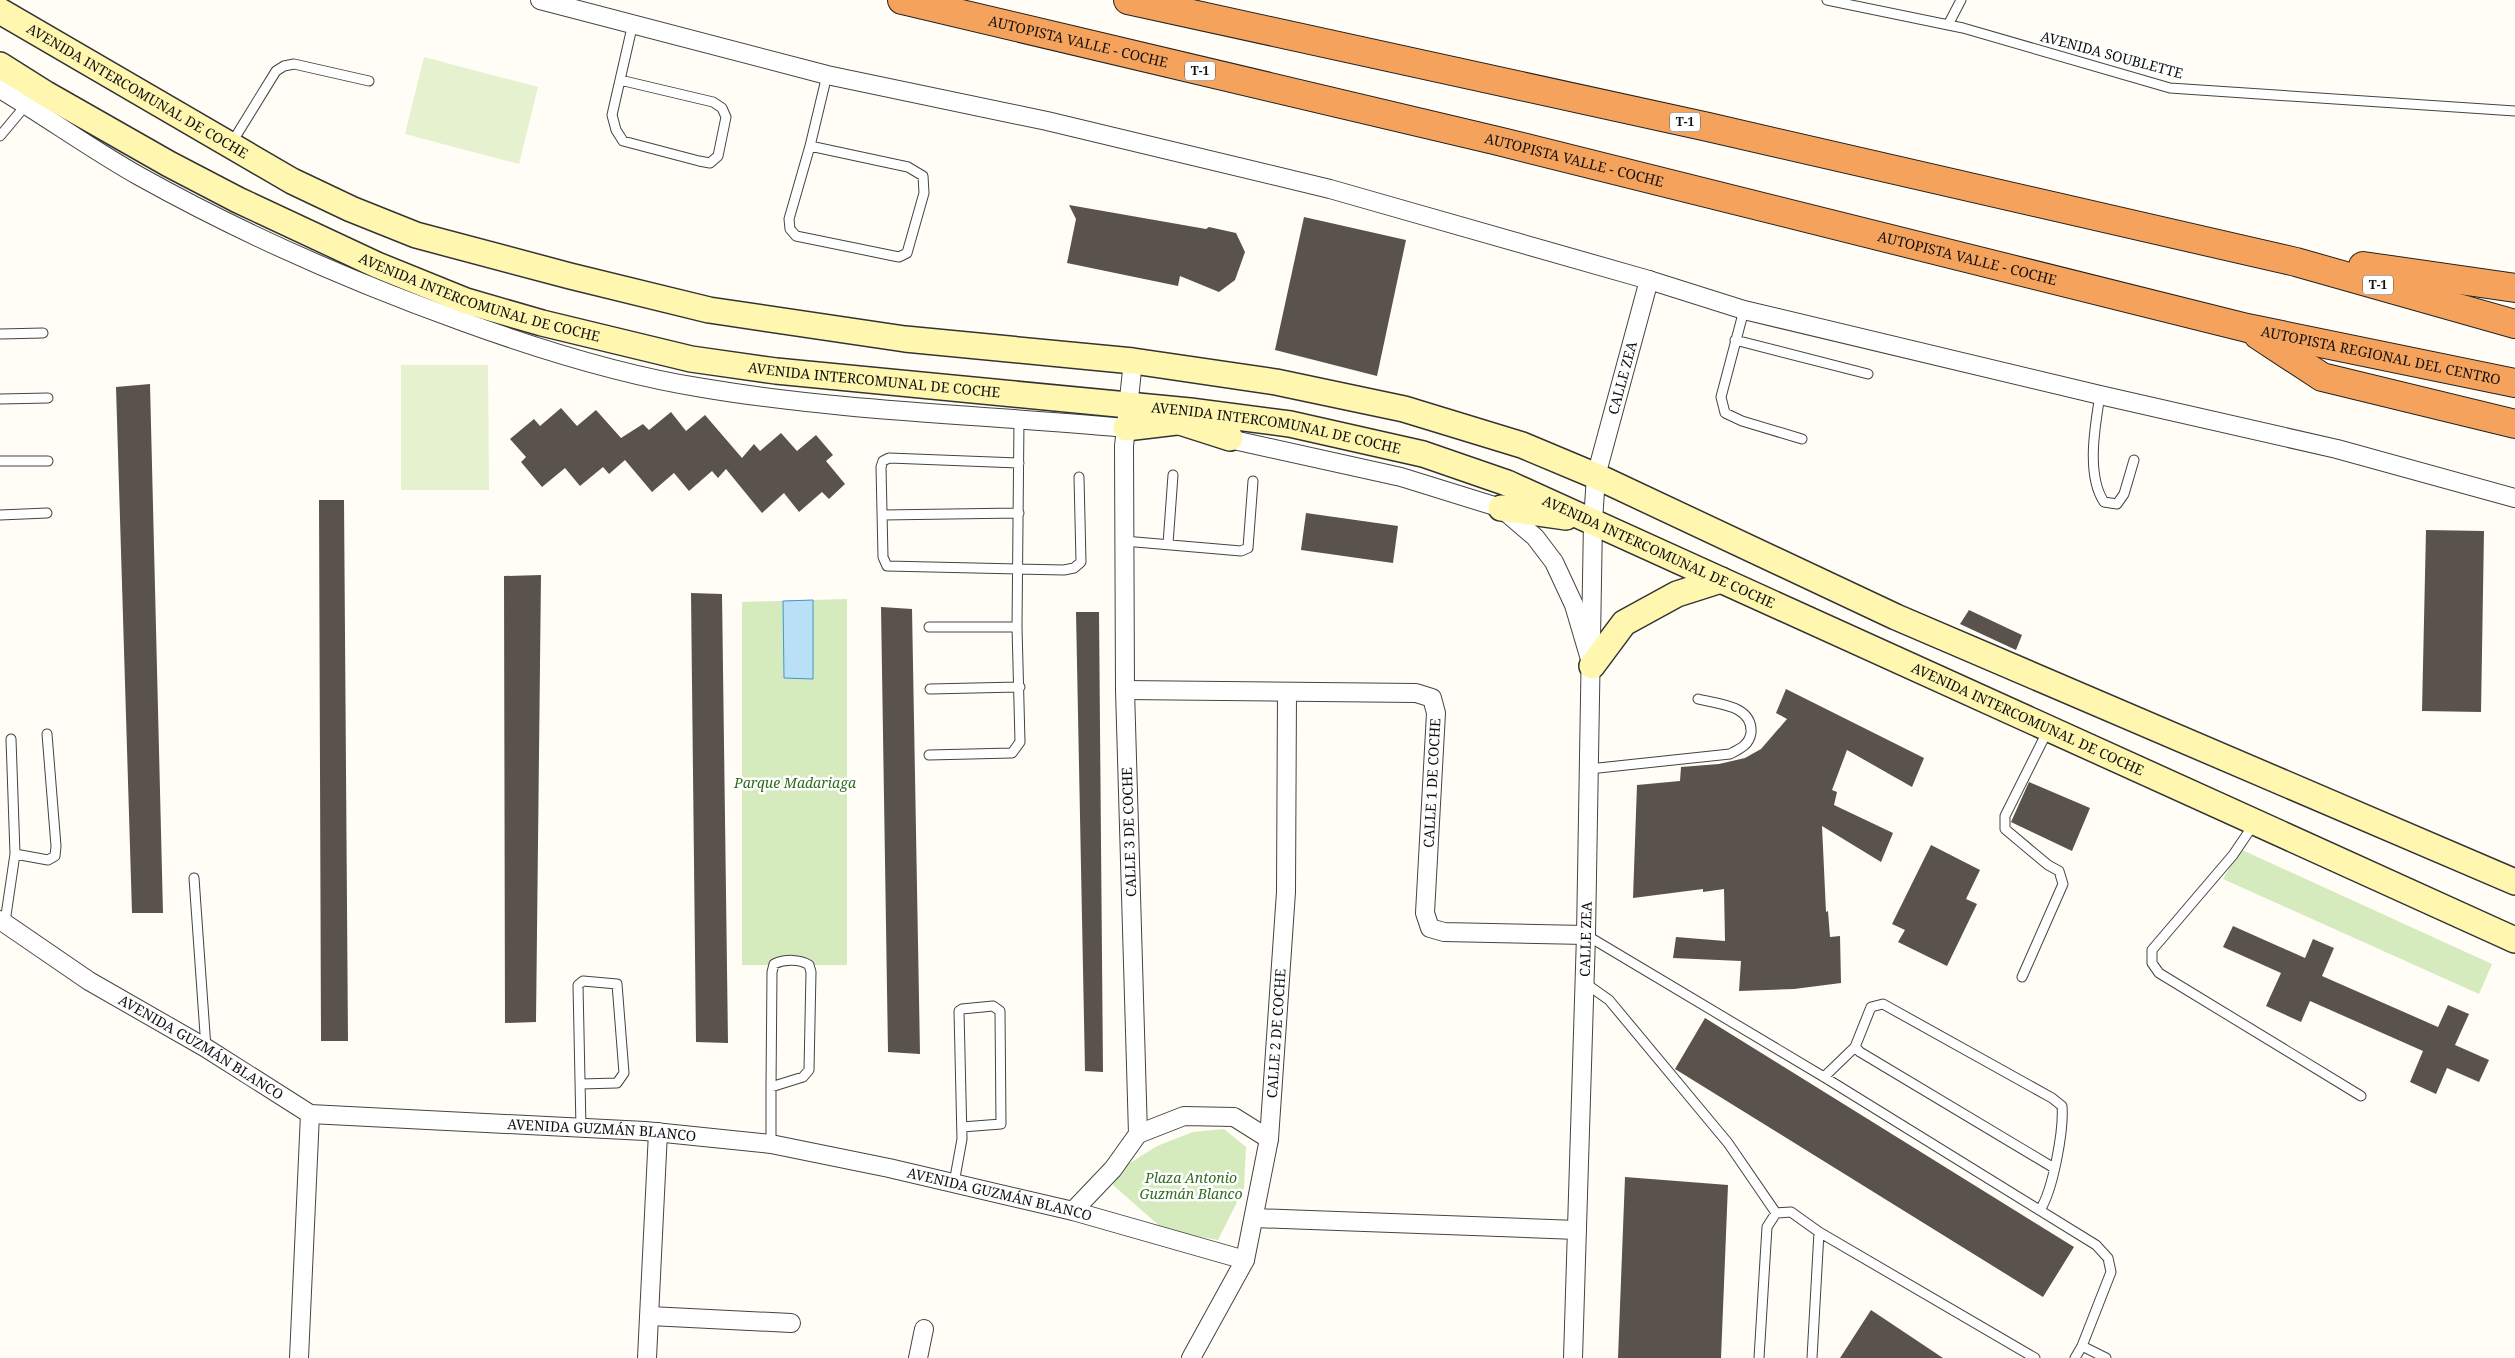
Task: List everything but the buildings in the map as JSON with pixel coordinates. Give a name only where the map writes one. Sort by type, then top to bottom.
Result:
[{"type":"highway","name":"AUTOPISTA VALLE - COCHE","points":[[902,0],[1498,141],[2246,328]]},
{"type":"highway","name":"T-1","points":[[1128,0],[1708,127],[2296,262],[2515,324]]},
{"type":"highway","points":[[2240,249],[2515,288]]},
{"type":"highway","name":"AUTOPISTA REGIONAL DEL CENTRO","points":[[2246,328],[2515,382]]},
{"type":"highway","points":[[2246,328],[2322,377],[2515,424]]},
{"type":"main road","name":"AVENIDA INTERCOMUNAL DE COCHE","points":[[0,11],[292,181],[351,209],[416,235],[570,276],[709,310],[906,339],[1133,361],[1276,382],[1404,409],[1522,446],[1596,476],[1896,617],[2515,882]]},
{"type":"main road","name":"AVENIDA INTERCOMUNAL DE COCHE","points":[[0,65],[46,94],[170,164],[238,200],[376,266],[476,303],[542,323],[691,359],[776,371],[1231,428],[1290,424],[1423,454],[1508,482],[2254,824],[2515,940]]},
{"type":"main road","points":[[1127,416],[1231,428]]},
{"type":"main road","points":[[1500,508],[1593,521]]},
{"type":"main road","points":[[1592,666],[1624,623],[1649,607],[1677,594],[1722,580]]},
{"type":"street","points":[[540,0],[827,75],[1048,121],[1330,189],[1649,280],[1744,310],[2100,396],[2337,449],[2515,498]]},
{"type":"street","name":"AVENIDA INTERCOMUNAL DE COCHE","points":[[0,89],[136,174],[216,217],[382,293],[530,346],[620,370],[702,388],[819,402],[1019,419],[1127,416]]},
{"type":"street","name":"CALLE ZEA","points":[[1573,1358],[1585,983],[1592,666],[1593,521],[1596,476],[1649,280]]},
{"type":"street","name":"CALLE 3 DE COCHE","points":[[1133,361],[1127,416],[1124,541],[1125,690],[1138,1134]]},
{"type":"street","name":"AVENIDA INTERCOMUNAL DE COCHE","points":[[1231,428],[1500,508]]},
{"type":"street","points":[[1500,508],[1535,537],[1554,562],[1574,605],[1592,666]]},
{"type":"street","name":"CALLE 1 DE COCHE","points":[[1125,690],[1416,694],[1432,698],[1436,713],[1426,913],[1430,928],[1444,932],[1586,935]]},
{"type":"street","name":"CALLE 2 DE COCHE","points":[[1192,1358],[1244,1260],[1255,1218],[1269,1139],[1286,892],[1287,692]]},
{"type":"street","name":"AVENIDA GUZMÁN BLANCO","points":[[2,921],[89,981],[206,1048],[310,1114],[658,1132],[771,1144],[954,1183],[1073,1212],[1244,1260]]},
{"type":"street","points":[[300,1358],[310,1114]]},
{"type":"street","points":[[1073,1212],[1113,1169],[1138,1134],[1184,1116],[1234,1117],[1269,1139]]},
{"type":"street","points":[[647,1358],[658,1132]]},
{"type":"street","points":[[1255,1218],[1578,1230]]},
{"type":"street","points":[[650,1316],[791,1323]]},
{"type":"street","points":[[918,1358],[924,1329]]},
{"type":"lane","name":"AVENIDA SOUBLETTE","points":[[1827,0],[1948,25],[2170,88],[2515,111]]},
{"type":"lane","points":[[1948,25],[1961,0]]},
{"type":"lane","points":[[620,80],[713,102],[722,108],[726,117],[718,156],[710,163],[623,141],[616,130],[612,115],[633,23]]},
{"type":"lane","points":[[229,146],[276,71],[284,66],[294,64],[369,81]]},
{"type":"lane","points":[[810,146],[908,167],[922,176],[924,193],[907,253],[900,257],[796,236],[790,229],[789,219],[810,146],[827,75]]},
{"type":"lane","points":[[0,136],[26,105]]},
{"type":"lane","points":[[1744,310],[1721,397],[1726,413],[1742,421],[1802,439]]},
{"type":"lane","points":[[0,334],[43,333]]},
{"type":"lane","points":[[1735,340],[1868,374]]},
{"type":"lane","points":[[2100,396],[2095,422],[2094,474],[2096,490],[2104,502],[2117,504],[2124,494],[2134,460]]},
{"type":"lane","points":[[0,399],[48,398]]},
{"type":"lane","points":[[929,755],[1012,753],[1020,742],[1017,626],[1019,419]]},
{"type":"lane","points":[[1019,463],[889,458],[883,462],[881,467],[883,557],[887,566],[1064,570],[1074,568],[1081,562],[1079,477]]},
{"type":"lane","points":[[0,461],[48,461]]},
{"type":"lane","points":[[1168,544],[1173,475]]},
{"type":"lane","points":[[1124,541],[1241,551],[1248,548],[1253,481]]},
{"type":"lane","points":[[0,515],[47,513]]},
{"type":"lane","points":[[883,515],[1018,513]]},
{"type":"lane","points":[[929,627],[1017,626]]},
{"type":"lane","points":[[930,689],[1020,687]]},
{"type":"lane","points":[[1589,769],[1730,754],[1744,747],[1750,738],[1752,723],[1744,713],[1731,706],[1698,699]]},
{"type":"lane","points":[[2022,977],[2063,884],[2060,871],[2048,865],[2005,830],[2005,816],[2048,730]]},
{"type":"lane","points":[[15,854],[48,860],[54,856],[56,846],[47,734]]},
{"type":"lane","points":[[2,921],[15,854],[11,739]]},
{"type":"lane","points":[[2254,824],[2233,855],[2152,950],[2152,963],[2159,973],[2361,1096]]},
{"type":"lane","points":[[194,878],[206,1048]]},
{"type":"lane","points":[[1586,935],[1824,1077],[2096,1245],[2108,1258],[2111,1272],[2082,1346],[2075,1358]]},
{"type":"lane","points":[[770,1087],[804,1077],[809,1070],[811,972],[810,965],[803,962],[781,960],[774,964],[772,972],[770,1087],[771,1144]]},
{"type":"lane","points":[[581,1084],[617,1083],[624,1073],[617,984],[583,981],[578,985],[582,1128]]},
{"type":"lane","points":[[1585,983],[1609,1000],[1728,1143],[1776,1213]]},
{"type":"lane","points":[[1824,1077],[1856,1047],[1871,1007],[1883,1004],[2052,1098],[2062,1106],[2063,1116],[2048,1198],[2040,1210]]},
{"type":"lane","points":[[954,1183],[962,1127],[959,1011],[962,1008],[993,1006],[1000,1011],[1001,1124],[962,1127]]},
{"type":"lane","points":[[1856,1047],[1860,1052],[2054,1168]]},
{"type":"lane","points":[[1776,1213],[1791,1212],[1818,1232],[2035,1358]]},
{"type":"lane","points":[[1759,1358],[1767,1227],[1776,1213]]},
{"type":"lane","points":[[1812,1358],[1818,1232]]},
{"type":"lane","points":[[2082,1346],[2106,1358]]},
{"type":"green space","points":[[424,57],[538,87],[519,164],[405,134]]},
{"type":"green space","points":[[401,365],[488,365],[489,490],[401,490]]},
{"type":"green space","name":"Parque Madariaga","points":[[847,599],[847,965],[742,965],[742,602]]},
{"type":"green space","points":[[2240,849],[2492,964],[2479,994],[2223,879]]},
{"type":"green space","name":"Plaza Antonio Guzmán Blanco","points":[[1224,1129],[1246,1147],[1244,1188],[1218,1240],[1164,1230],[1113,1185],[1119,1170],[1157,1146],[1193,1132]]},
{"type":"water","points":[[813,600],[813,679],[784,678],[783,601]]}]
